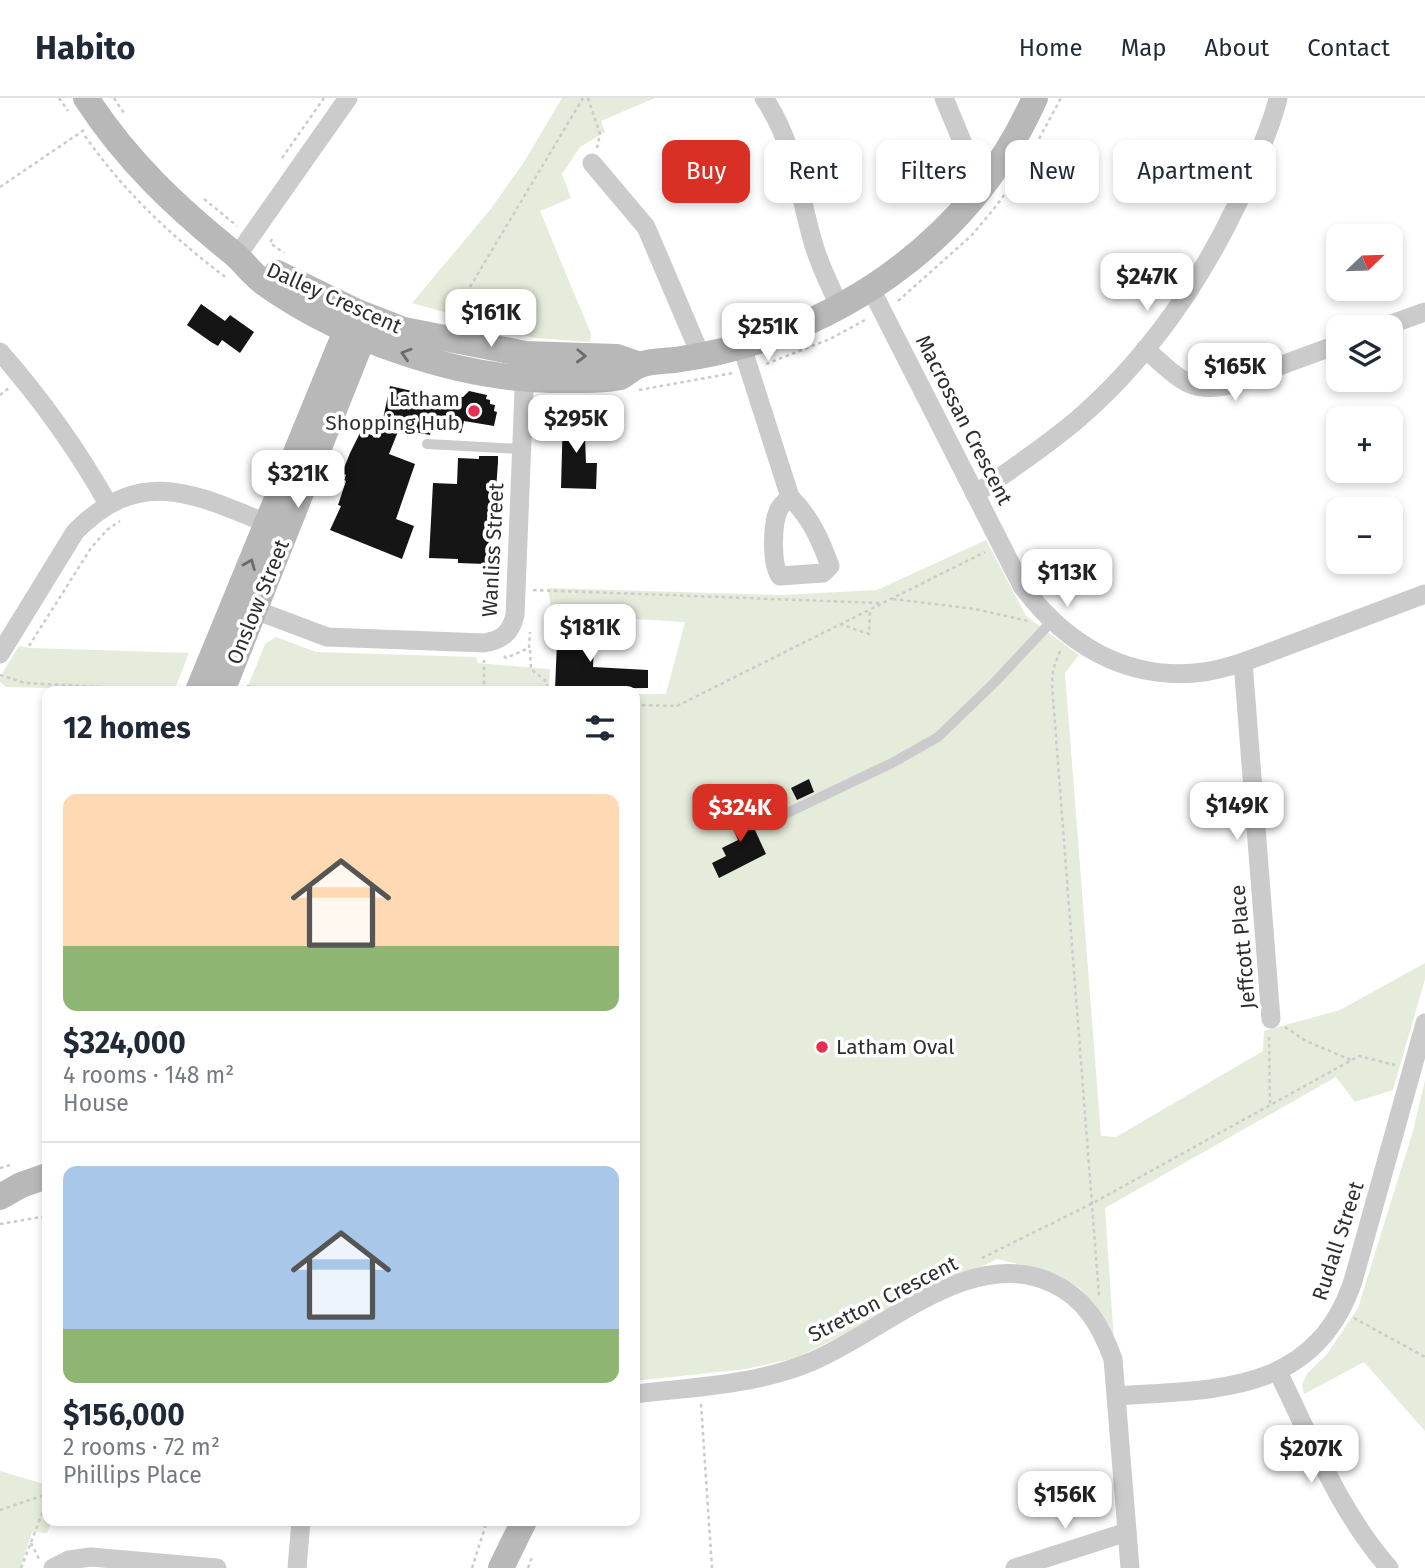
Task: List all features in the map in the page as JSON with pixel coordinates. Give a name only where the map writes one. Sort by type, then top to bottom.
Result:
[{"type":"street","points":[[237,256],[348,98]]},
{"type":"street","points":[[764,98],[797,167],[813,244],[840,308]]},
{"type":"street","points":[[944,98],[962,140]]},
{"type":"street","name":"Dalley Crescent","points":[[991,173],[1025,120],[1035,98]]},
{"type":"street","points":[[975,494],[1028,458],[1079,418],[1145,349],[1199,275],[1243,195],[1278,98]]},
{"type":"street","name":"Dalley Crescent","points":[[100,105],[144,174],[188,218],[237,256],[277,272],[359,323],[453,342],[525,366],[617,357],[640,365],[701,356],[747,357],[871,289],[931,243],[966,203]]},
{"type":"street","points":[[593,163],[646,227],[701,356]]},
{"type":"street","name":"Macrossan Crescent","points":[[871,289],[1041,622],[1097,654],[1132,667],[1169,673],[1206,671],[1243,662],[1425,594]]},
{"type":"street","points":[[1403,320],[1425,312]]},
{"type":"street","name":"Onslow Street","points":[[201,686],[245,606],[359,323]]},
{"type":"street","points":[[1145,349],[1184,381],[1205,390],[1225,386],[1326,349]]},
{"type":"street","points":[[0,352],[45,404],[79,453],[108,504]]},
{"type":"street","points":[[747,357],[790,497]]},
{"type":"street","name":"Wanliss Street","points":[[245,606],[327,637],[484,643],[500,639],[510,631],[515,615],[525,366]]},
{"type":"street","points":[[0,654],[75,531],[108,504],[135,493],[176,491],[203,498],[277,527]]},
{"type":"street","name":"Onslow Street","points":[[223,686],[245,606]]},
{"type":"street","name":"Jeffcott Place","points":[[1243,662],[1271,1018]]},
{"type":"street","name":"Rudall Street","points":[[1117,1396],[1238,1386],[1278,1372],[1299,1359],[1321,1339],[1341,1312],[1353,1281],[1425,1023]]},
{"type":"street","points":[[0,1196],[42,1178]]},
{"type":"street","points":[[0,1196],[42,1195]]},
{"type":"street","name":"Stretton Crescent","points":[[640,1393],[760,1378],[814,1360],[951,1286],[991,1273],[1020,1273],[1045,1280],[1073,1295],[1087,1309],[1103,1332],[1113,1359],[1130,1568]]},
{"type":"street","points":[[1278,1372],[1346,1510],[1389,1568]]},
{"type":"street","points":[[297,1568],[301,1526]]},
{"type":"street","points":[[505,1558],[510,1526]]},
{"type":"street","points":[[505,1558],[521,1526]]},
{"type":"street","points":[[1015,1568],[1128,1532]]},
{"type":"street","points":[[46,1564],[91,1557],[217,1568]]},
{"type":"lane","points":[[427,444],[521,449]]},
{"type":"lane","points":[[766,823],[892,763],[938,737],[995,682],[1041,622]]},
{"type":"path","points":[[442,317],[455,317],[583,98]]},
{"type":"path","points":[[588,98],[600,134],[593,163]]},
{"type":"path","points":[[898,301],[971,236],[993,210],[1020,174],[1061,98]]},
{"type":"path","points":[[0,187],[100,105],[128,118]]},
{"type":"path","points":[[196,192],[238,226]]},
{"type":"path","points":[[274,230],[270,243],[291,258]]},
{"type":"path","points":[[747,357],[820,344],[870,317]]},
{"type":"path","points":[[29,646],[91,548],[107,530],[123,520]]},
{"type":"path","points":[[640,705],[677,706],[1001,545]]},
{"type":"path","points":[[516,587],[881,604]]},
{"type":"path","points":[[892,599],[998,613],[1041,622]]},
{"type":"path","points":[[840,624],[869,634],[870,610]]},
{"type":"path","points":[[1070,637],[1057,658],[1052,685],[1100,1288],[1098,1303],[1087,1309]]},
{"type":"path","points":[[484,643],[484,686]]},
{"type":"path","points":[[529,648],[531,669],[547,682],[547,686]]},
{"type":"path","points":[[0,675],[25,683],[82,686]]},
{"type":"path","points":[[1270,1105],[1268,1047],[1271,1018],[1306,1041],[1351,1060]]},
{"type":"path","points":[[977,1261],[1093,1203],[1359,1056],[1412,1070]]},
{"type":"path","points":[[0,1224],[42,1217]]},
{"type":"path","points":[[1341,1312],[1425,1357]]},
{"type":"path","points":[[700,1387],[712,1568]]},
{"type":"path","points":[[0,1510],[42,1496]]},
{"type":"path","points":[[21,1568],[42,1514]]},
{"type":"path","points":[[472,1568],[485,1526]]},
{"type":"path","points":[[31,1543],[46,1564]]},
{"type":"green space","points":[[562,98],[655,98],[601,121],[605,132],[580,147],[562,174],[571,198],[540,211],[591,334],[590,342],[535,338],[489,327],[488,324],[474,321],[471,323],[458,316],[412,303],[490,210],[524,162]]},
{"type":"green space","points":[[986,540],[1026,616],[1079,655],[1065,673],[1101,1136],[1116,1137],[1263,1051],[1264,1031],[1340,1010],[1425,963],[1425,979],[1393,1090],[1355,1102],[1336,1077],[1105,1208],[1114,1341],[1101,1316],[1080,1288],[1034,1268],[997,1259],[796,1358],[746,1369],[640,1380],[640,694],[666,694],[685,622],[552,614],[548,588],[781,595],[877,590]]},
{"type":"green space","points":[[276,637],[316,652],[476,657],[478,663],[550,669],[549,686],[248,686],[265,644]]},
{"type":"green space","points":[[19,646],[189,653],[176,686],[6,687],[0,682],[0,677]]},
{"type":"green space","points":[[1425,1080],[1425,1431],[1364,1362],[1304,1394],[1302,1385],[1307,1374],[1327,1354],[1358,1308],[1413,1131]]},
{"type":"green space","points":[[0,1471],[42,1484],[42,1526],[50,1526],[47,1533],[32,1532],[20,1568],[0,1568]]},
{"type":"building","points":[[201,304],[225,321],[230,315],[254,332],[240,353],[222,340],[218,346],[187,325]]},
{"type":"building","points":[[390,386],[421,393],[420,398],[453,404],[457,396],[463,397],[469,391],[487,395],[486,399],[495,405],[494,411],[497,412],[494,426],[464,421],[461,433],[435,427],[435,422],[430,435],[399,429],[389,454],[415,464],[396,519],[414,526],[402,559],[330,530],[341,506],[338,505],[346,481],[346,475],[342,473],[350,453],[361,431],[379,438]]},
{"type":"building","points":[[563,413],[584,414],[586,463],[597,463],[596,489],[561,488]]},
{"type":"building","points":[[479,456],[498,456],[496,490],[491,491],[488,561],[485,564],[458,563],[458,559],[429,558],[433,483],[457,484],[458,458],[479,459]]},
{"type":"building","points":[[567,622],[595,623],[593,667],[648,670],[648,688],[555,686],[557,642],[566,642]]},
{"type":"building","points":[[809,779],[814,792],[797,800],[791,788]]},
{"type":"building","points":[[744,806],[766,854],[719,878],[712,863],[726,856],[722,848],[738,840],[726,814]]},
{"type":"place","name":"Latham Shopping Hub","points":[[474,411]]},
{"type":"place","name":"Latham Oval","points":[[822,1047]]}]
